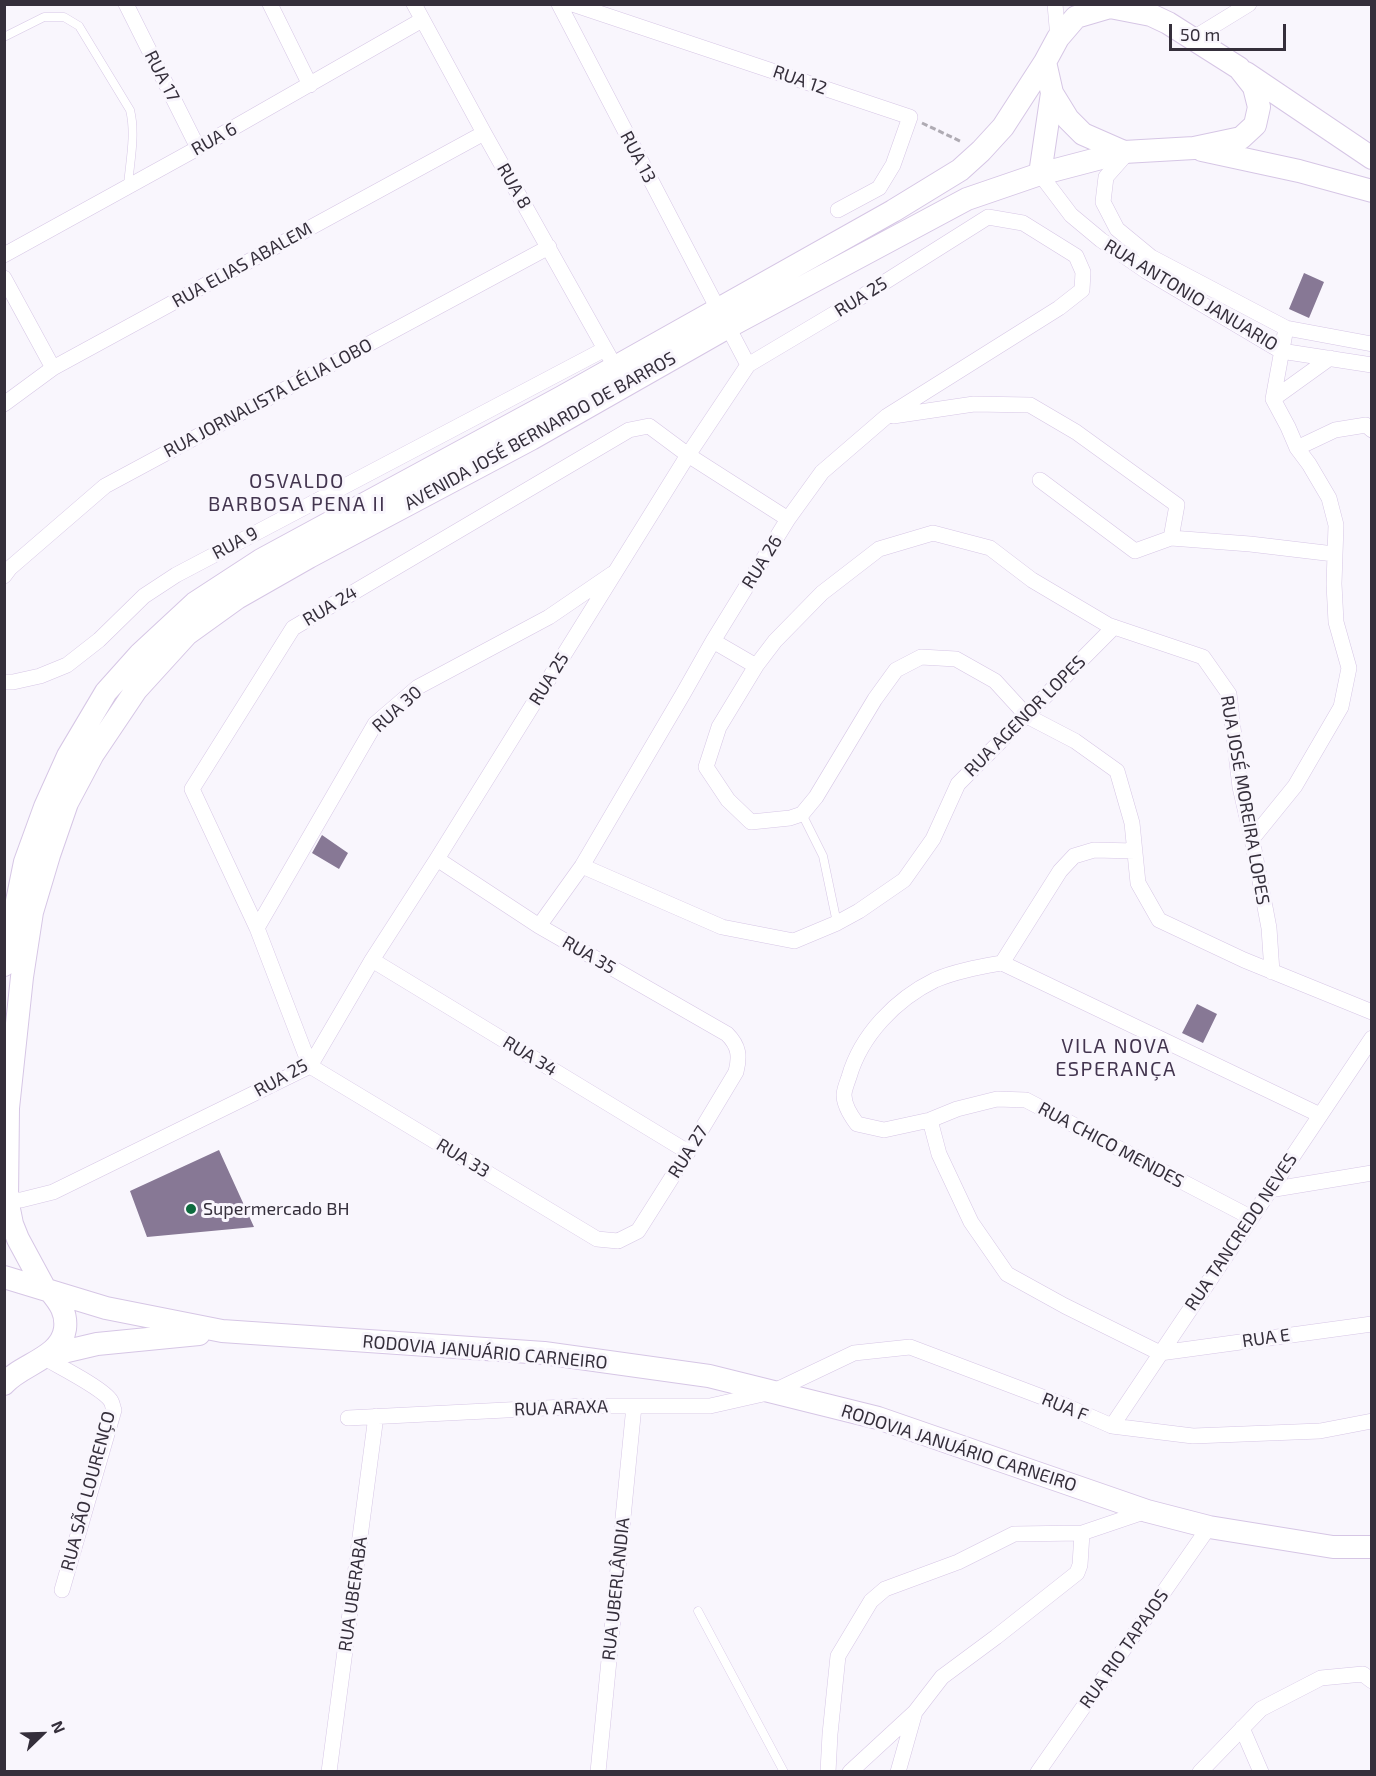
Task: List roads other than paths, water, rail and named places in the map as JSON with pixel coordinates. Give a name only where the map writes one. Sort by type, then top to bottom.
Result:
[{"type":"main road","points":[[1239,68],[1254,87],[1259,107],[1255,125],[1241,138],[1194,148],[1126,152],[1083,134],[1068,119],[1052,93],[1045,62],[1058,38],[1076,18],[1110,8],[1151,15],[1168,23],[1239,68],[1371,158]]},
{"type":"main road","name":"AVENIDA JOSÉ BERNARDO DE BARROS","points":[[48,1290],[18,1239],[6,1199],[8,1108],[22,977],[32,912],[67,803],[93,754],[136,690],[187,634],[237,598],[309,556],[531,439],[960,170],[1003,127],[1045,62]]},
{"type":"main road","points":[[1040,174],[1052,93]]},
{"type":"main road","points":[[1194,148],[1299,171],[1371,191]]},
{"type":"main road","name":"AVENIDA JOSÉ BERNARDO DE BARROS","points":[[4,964],[26,862],[45,807],[68,756],[106,692],[140,654],[195,603],[261,560],[610,358],[723,318],[967,199],[1040,174],[1126,152]]},
{"type":"main road","name":"RODOVIA JANUÁRIO CARNEIRO","points":[[4,1277],[106,1308],[222,1331],[544,1353],[709,1376],[878,1418],[1147,1511],[1209,1527],[1333,1547],[1371,1546]]},
{"type":"main road","points":[[4,1384],[9,1378],[56,1347],[64,1336],[66,1318],[60,1303],[48,1290]]},
{"type":"main road","name":"RODOVIA JANUÁRIO CARNEIRO","points":[[4,1362],[97,1344],[222,1331]]},
{"type":"street","name":"RUA 17","points":[[126,4],[198,148]]},
{"type":"street","points":[[270,4],[310,85]]},
{"type":"street","name":"RUA 8","points":[[414,4],[610,358]]},
{"type":"street","name":"RUA 13","points":[[559,4],[748,365]]},
{"type":"street","name":"RUA 12","points":[[572,4],[910,117],[893,165],[879,188],[838,210]]},
{"type":"street","points":[[1055,4],[1058,38]]},
{"type":"street","points":[[1151,4],[1168,23]]},
{"type":"street","points":[[1192,39],[1250,4]]},
{"type":"street","name":"RUA 6","points":[[4,255],[198,148],[422,20]]},
{"type":"street","name":"RUA ELIAS ABALEM","points":[[4,404],[53,368],[484,133]]},
{"type":"street","name":"RUA ANTONIO JANUARIO","points":[[1126,152],[1106,177],[1103,202],[1117,229],[1151,257],[1286,328],[1371,344]]},
{"type":"street","name":"RUA ANTONIO JANUARIO","points":[[1040,174],[1071,215],[1101,240],[1146,271],[1281,351],[1371,365]]},
{"type":"street","name":"RUA 25","points":[[6,1199],[21,1200],[53,1192],[310,1066],[372,960],[688,455],[748,365],[988,217],[1023,223],[1076,256],[1083,272],[1082,290]]},
{"type":"street","name":"RUA JORNALISTA LÉLIA LOBO","points":[[4,576],[10,568],[105,486],[549,247]]},
{"type":"street","points":[[4,278],[53,368]]},
{"type":"street","name":"RUA 26","points":[[539,926],[582,866],[712,641],[788,519],[822,472],[886,416],[1059,308],[1082,290]]},
{"type":"street","points":[[1252,839],[1295,786],[1341,707],[1349,668],[1336,622],[1334,554],[1336,525],[1329,498],[1297,448],[1273,399],[1286,328]]},
{"type":"street","name":"RUA 9","points":[[4,682],[40,676],[67,665],[99,640],[144,596],[176,575],[610,358]]},
{"type":"street","points":[[1273,399],[1330,358]]},
{"type":"street","points":[[886,416],[974,404],[1030,405],[1076,432],[1177,505],[1171,538]]},
{"type":"street","points":[[1297,448],[1335,430],[1366,425],[1371,430]]},
{"type":"street","name":"RUA 24","points":[[310,1066],[257,928],[192,789],[293,628],[629,430],[649,426],[688,455],[788,519]]},
{"type":"street","points":[[1040,480],[1136,551],[1171,538],[1334,554]]},
{"type":"street","name":"RUA JOSÉ MOREIRA LOPES","points":[[802,814],[790,819],[751,822],[728,800],[706,767],[719,727],[756,666],[775,641],[822,593],[879,549],[933,533],[990,548],[1032,580],[1090,615],[1114,627],[1203,657],[1229,694],[1240,787],[1269,928],[1272,972]]},
{"type":"street","name":"RUA 30","points":[[257,928],[375,724],[418,687],[549,617],[617,571]]},
{"type":"street","name":"RUA AGENOR LOPES","points":[[582,866],[722,927],[794,941],[837,922],[859,911],[904,880],[933,839],[958,784],[1114,627]]},
{"type":"street","points":[[712,641],[756,666]]},
{"type":"street","points":[[802,814],[816,797],[875,699],[896,670],[921,657],[956,659],[995,681],[1027,716],[1075,741],[1117,771],[1132,823],[1138,883],[1159,920],[1244,960],[1371,1012]]},
{"type":"street","points":[[1134,851],[1094,850],[1074,856],[1060,871],[1002,963],[1320,1115]]},
{"type":"street","name":"RUA 35","points":[[437,859],[539,926],[727,1034],[738,1051]]},
{"type":"street","name":"RUA 34","points":[[372,960],[688,1152]]},
{"type":"street","name":"RUA CHICO MENDES","points":[[1002,963],[975,967],[936,980],[904,998],[871,1033],[852,1065],[844,1095],[849,1112],[857,1124],[884,1130],[930,1120],[997,1099],[1026,1100],[1250,1217]]},
{"type":"street","name":"RUA TANCREDO NEVES","points":[[1112,1426],[1371,1038]]},
{"type":"street","name":"RUA 27","points":[[618,1241],[638,1230],[688,1152],[736,1072],[739,1061],[738,1051]]},
{"type":"street","name":"RUA 33","points":[[310,1066],[597,1239],[618,1241]]},
{"type":"street","points":[[930,1120],[939,1154],[971,1222],[1007,1274],[1065,1306],[1160,1353]]},
{"type":"street","points":[[1269,1190],[1371,1173]]},
{"type":"street","name":"RUA E","points":[[1160,1353],[1371,1324]]},
{"type":"street","name":"RUA F","points":[[772,1392],[854,1353],[910,1347],[1066,1406],[1112,1426],[1193,1436],[1320,1431],[1371,1421]]},
{"type":"street","name":"RUA SÃO LOURENÇO","points":[[44,1356],[105,1395],[111,1401],[114,1410],[62,1590]]},
{"type":"street","name":"RUA ARAXA","points":[[348,1418],[585,1406],[710,1406],[772,1392]]},
{"type":"street","name":"RUA UBERLÂNDIA","points":[[599,1771],[634,1406]]},
{"type":"street","name":"RUA UBERABA","points":[[329,1772],[376,1416]]},
{"type":"street","points":[[828,1772],[838,1656],[871,1601],[885,1589],[958,1562],[1014,1534],[1082,1533],[1147,1511]]},
{"type":"street","name":"RUA RIO TAPAJOS","points":[[1038,1772],[1209,1527]]},
{"type":"street","points":[[850,1772],[915,1712],[942,1677],[1077,1572],[1080,1565],[1082,1533]]},
{"type":"street","points":[[1200,1772],[1261,1709],[1321,1678],[1367,1678]]},
{"type":"street","points":[[898,1772],[915,1712]]},
{"type":"street","points":[[1242,1728],[1261,1772]]},
{"type":"lane","points":[[4,37],[44,17],[64,17],[80,26],[130,110],[133,137],[128,187]]},
{"type":"lane","points":[[802,814],[824,856],[837,922]]},
{"type":"lane","points":[[698,1611],[784,1772]]},
{"type":"place","name":"Supermercado BH","points":[[191,1209]]},
{"type":"district","name":"OSVALDO BARBOSA PENA II","points":[[297,492]]},
{"type":"district","name":"VILA NOVA ESPERANÇA","points":[[1116,1058]]}]
